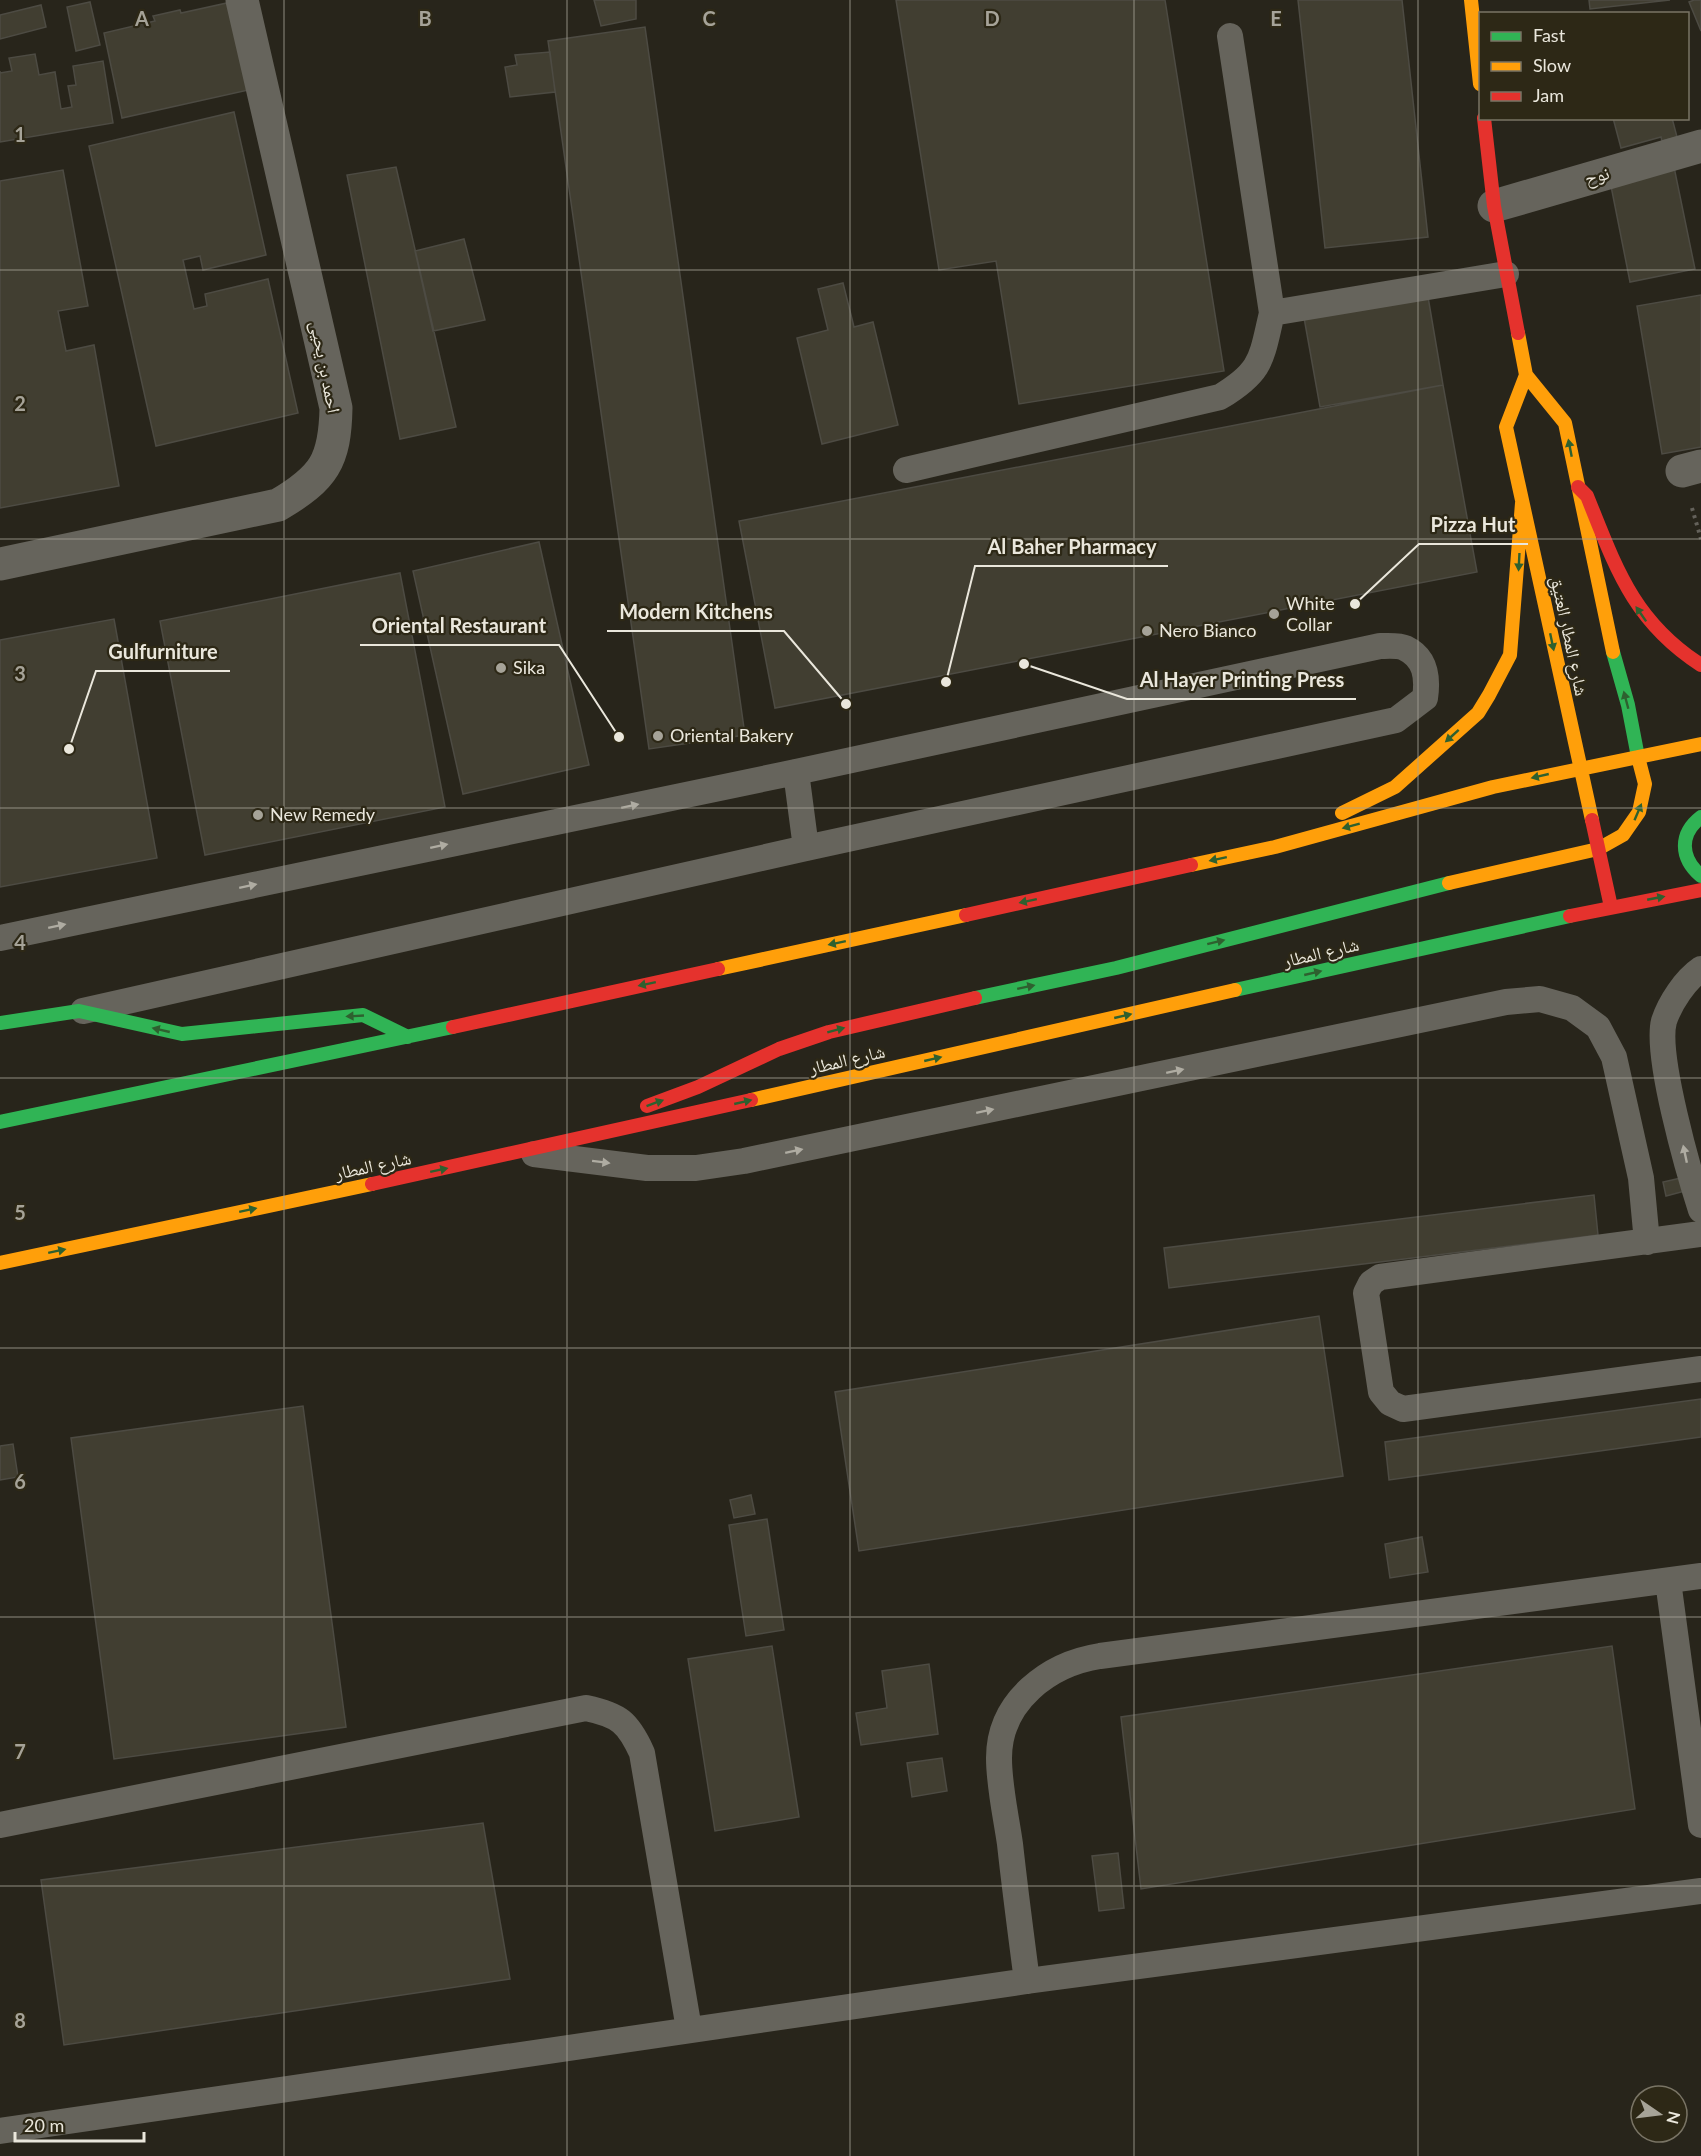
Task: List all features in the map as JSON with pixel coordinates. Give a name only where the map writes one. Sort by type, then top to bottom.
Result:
[{"type":"main road","points":[[1471,0],[1479,75]]},
{"type":"main road","points":[[522,1152],[698,1088],[779,1049],[829,1032],[898,1014],[1116,968],[1512,867],[1598,849],[1623,835],[1639,812],[1645,784],[1565,423],[1526,375],[1494,206],[1484,120]]},
{"type":"main road","name":"شارع المطار العتيق","points":[[1526,375],[1506,427],[1578,767],[1611,907]]},
{"type":"main road","points":[[1578,487],[1587,496],[1622,580],[1645,620],[1668,644],[1701,665]]},
{"type":"main road","points":[[1275,847],[1395,787],[1478,713],[1510,654],[1516,611],[1522,503]]},
{"type":"main road","points":[[0,1122],[408,1036],[1275,847],[1493,787],[1578,767],[1701,744]]},
{"type":"main road","points":[[1701,818],[1686,833],[1683,845],[1685,861],[1701,876]]},
{"type":"main road","name":"شارع المطار","points":[[0,1263],[522,1152],[1611,907],[1701,890]]},
{"type":"main road","points":[[0,1023],[79,1011],[182,1034],[363,1015],[408,1036]]},
{"type":"street","name":"احمد بن يحيى","points":[[0,564],[278,505],[307,488],[326,465],[335,438],[336,408],[242,0]]},
{"type":"street","name":"نوح","points":[[1494,206],[1701,146]]},
{"type":"lane","points":[[906,470],[1220,397],[1246,381],[1261,359],[1272,313],[1230,36]]},
{"type":"lane","points":[[1272,313],[1506,274]]},
{"type":"lane","points":[[0,938],[796,772],[1380,646],[1404,647],[1419,660],[1428,678],[1425,698],[1396,720],[806,848],[79,1011]]},
{"type":"lane","points":[[796,772],[806,848]]},
{"type":"lane","points":[[1701,969],[1678,994],[1664,1022],[1663,1051],[1688,1168],[1701,1210]]},
{"type":"lane","points":[[522,1152],[647,1168],[696,1168],[744,1161],[1494,1005],[1540,999],[1572,1008],[1598,1027],[1614,1057],[1641,1178],[1647,1242]]},
{"type":"lane","points":[[1701,1234],[1380,1277],[1371,1283],[1366,1293],[1381,1392],[1390,1403],[1403,1409],[1701,1369]]},
{"type":"lane","points":[[1027,1981],[999,1757],[1010,1714],[1030,1688],[1047,1674],[1062,1665],[1100,1656],[1701,1576]]},
{"type":"lane","points":[[1668,1581],[1701,1825]]},
{"type":"lane","points":[[0,1825],[586,1708],[612,1713],[632,1730],[642,1753],[689,2029]]},
{"type":"lane","points":[[0,2132],[1027,1981],[1701,1891]]},
{"type":"building","points":[[594,0],[636,0],[636,19],[601,26]]},
{"type":"building","points":[[896,0],[1165,0],[1224,371],[1019,404],[996,261],[939,270]]},
{"type":"building","points":[[1298,0],[1402,0],[1428,237],[1325,248]]},
{"type":"building","points":[[1589,0],[1670,0],[1590,9]]},
{"type":"building","points":[[1701,0],[1701,31],[1689,2]]},
{"type":"building","points":[[236,1],[253,89],[122,118],[104,33],[155,21],[153,16],[180,10],[181,13]]},
{"type":"building","points":[[90,2],[100,45],[76,51],[67,7]]},
{"type":"building","points":[[41,5],[46,27],[0,39],[0,15]]},
{"type":"building","points":[[645,27],[745,735],[649,749],[548,41]]},
{"type":"building","points":[[550,52],[555,92],[510,97],[505,67],[517,65],[515,55]]},
{"type":"building","points":[[35,54],[39,75],[55,72],[61,109],[72,107],[68,86],[76,85],[73,66],[103,61],[113,123],[0,142],[0,73],[12,71],[9,58]]},
{"type":"building","points":[[234,112],[266,255],[203,270],[200,256],[183,260],[194,309],[207,306],[205,294],[268,279],[298,413],[156,446],[89,146]]},
{"type":"building","points":[[1614,120],[1673,120],[1677,137],[1662,141],[1661,137],[1621,148]]},
{"type":"building","points":[[396,167],[456,427],[400,439],[347,175]]},
{"type":"building","points":[[1674,167],[1695,269],[1630,282],[1610,181]]},
{"type":"building","points":[[63,170],[88,306],[58,311],[66,351],[94,345],[119,486],[0,508],[0,181]]},
{"type":"building","points":[[464,239],[485,320],[433,331],[415,251]]},
{"type":"building","points":[[843,283],[854,327],[873,322],[898,425],[822,444],[797,338],[828,330],[818,289]]},
{"type":"building","points":[[1427,291],[1443,385],[1320,407],[1303,312]]},
{"type":"building","points":[[1701,295],[1701,447],[1662,454],[1637,306]]},
{"type":"building","points":[[1443,385],[1477,572],[775,708],[739,521]]},
{"type":"building","name":"Sika","points":[[539,542],[589,765],[463,794],[413,571]]},
{"type":"building","points":[[400,573],[445,807],[205,855],[160,621]]},
{"type":"building","points":[[114,619],[157,858],[0,887],[0,640]]},
{"type":"building","points":[[1681,1178],[1685,1191],[1666,1196],[1663,1182]]},
{"type":"building","points":[[1594,1195],[1598,1235],[1169,1288],[1164,1248]]},
{"type":"building","points":[[1319,1316],[1343,1476],[859,1551],[835,1392]]},
{"type":"building","points":[[1701,1399],[1701,1437],[1389,1480],[1385,1442]]},
{"type":"building","points":[[303,1406],[346,1727],[114,1759],[71,1438]]},
{"type":"building","points":[[13,1444],[18,1477],[0,1480],[0,1446]]},
{"type":"building","points":[[751,1495],[755,1514],[734,1518],[730,1500]]},
{"type":"building","points":[[767,1519],[784,1630],[746,1636],[729,1525]]},
{"type":"building","points":[[1422,1537],[1428,1572],[1390,1578],[1385,1544]]},
{"type":"building","points":[[772,1646],[799,1817],[715,1831],[688,1659]]},
{"type":"building","points":[[1612,1646],[1635,1809],[1141,1889],[1121,1717]]},
{"type":"building","points":[[929,1664],[938,1734],[861,1745],[856,1713],[887,1708],[882,1671]]},
{"type":"building","points":[[942,1758],[947,1791],[912,1797],[907,1763]]},
{"type":"building","points":[[483,1823],[510,1979],[64,2045],[41,1880]]},
{"type":"building","points":[[1118,1853],[1124,1908],[1099,1911],[1092,1856]]},
{"type":"traffic: fast","points":[[1613,652],[1628,705],[1638,757]]},
{"type":"traffic: fast","points":[[1701,817],[1689,831],[1685,846],[1689,862],[1701,876]]},
{"type":"traffic: fast","points":[[975,998],[1116,968],[1449,883]]},
{"type":"traffic: fast","points":[[1235,990],[1570,916]]},
{"type":"traffic: fast","points":[[0,1023],[79,1011],[182,1034],[363,1015],[408,1037]]},
{"type":"traffic: fast","points":[[0,1122],[453,1027]]},
{"type":"traffic: slow","points":[[1471,0],[1479,75]]},
{"type":"traffic: slow","points":[[1518,333],[1526,375],[1565,423],[1613,652]]},
{"type":"traffic: slow","points":[[1526,375],[1506,427],[1592,820]]},
{"type":"traffic: slow","points":[[1342,813],[1395,787],[1478,713],[1489,695],[1510,655],[1522,503]]},
{"type":"traffic: slow","points":[[1191,865],[1275,847],[1493,787],[1701,744]]},
{"type":"traffic: slow","points":[[1449,883],[1598,849],[1623,835],[1639,812],[1645,784],[1638,757]]},
{"type":"traffic: slow","points":[[718,969],[966,915]]},
{"type":"traffic: slow","points":[[751,1100],[1235,990]]},
{"type":"traffic: slow","points":[[0,1263],[372,1184]]},
{"type":"traffic: jam","points":[[1484,120],[1494,206],[1518,333]]},
{"type":"traffic: jam","points":[[1578,487],[1587,496],[1607,547],[1629,591],[1659,630],[1701,665]]},
{"type":"traffic: jam","points":[[1592,820],[1611,907]]},
{"type":"traffic: jam","points":[[966,915],[1191,865]]},
{"type":"traffic: jam","points":[[1570,916],[1701,890]]},
{"type":"traffic: jam","points":[[453,1027],[718,969]]},
{"type":"traffic: jam","points":[[647,1106],[698,1087],[779,1049],[829,1032],[975,998]]},
{"type":"traffic: jam","points":[[372,1184],[751,1100]]},
{"type":"place","name":"Pizza Hut","points":[[1355,604]]},
{"type":"place","name":"White Collar","points":[[1274,614]]},
{"type":"place","name":"Nero Bianco","points":[[1147,631]]},
{"type":"place","name":"Al Hayer Printing Press","points":[[1024,664]]},
{"type":"place","name":"Sika","points":[[501,668]]},
{"type":"place","name":"Al Baher Pharmacy","points":[[946,682]]},
{"type":"place","name":"Modern Kitchens","points":[[846,704]]},
{"type":"place","name":"Oriental Bakery","points":[[658,736]]},
{"type":"place","name":"Oriental Restaurant","points":[[619,737]]},
{"type":"place","name":"Gulfurniture","points":[[69,749]]},
{"type":"place","name":"New Remedy","points":[[258,815]]}]
